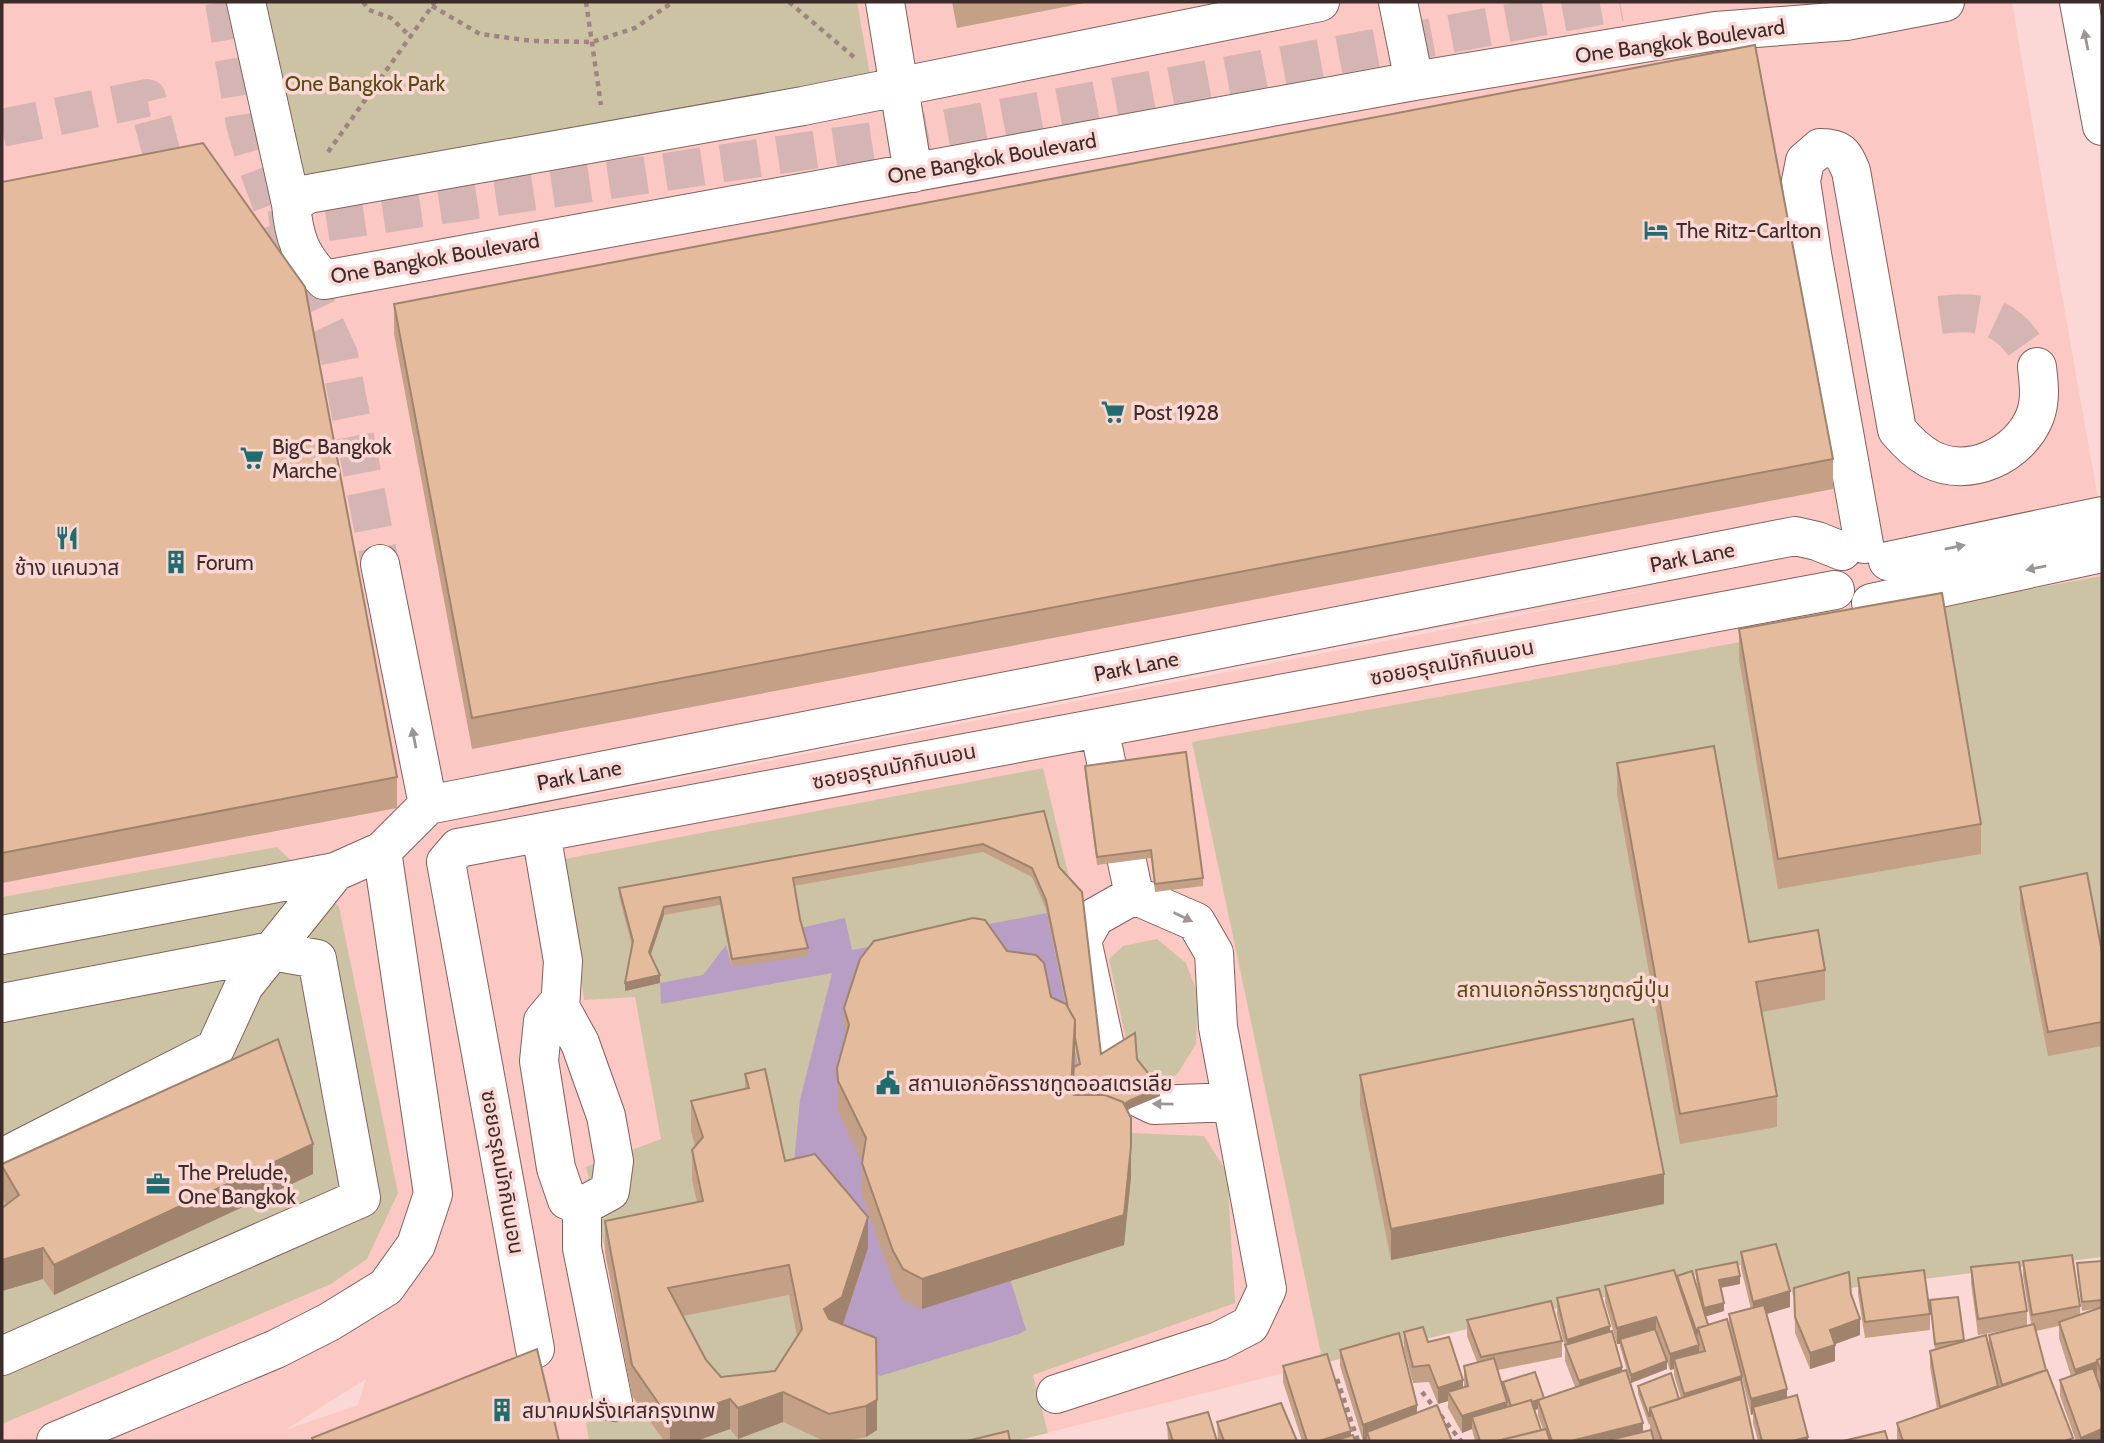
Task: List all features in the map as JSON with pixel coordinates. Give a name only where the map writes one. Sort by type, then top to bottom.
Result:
[{"type":"main road","points":[[246,2],[291,204],[308,194],[895,87],[1320,2]]},
{"type":"main road","points":[[885,2],[895,87],[913,173]]},
{"type":"main road","points":[[1398,2],[1414,81]]},
{"type":"main road","points":[[1723,2],[1751,15],[1774,15],[1847,2]]},
{"type":"main road","name":"One Bangkok Boulevard","points":[[291,204],[293,231],[308,264],[324,280],[1414,81],[1716,32],[1846,21],[1945,2]]},
{"type":"main road","points":[[2079,2],[2102,126]]},
{"type":"main road","points":[[1871,603],[1886,590],[1891,571],[1865,552],[1801,181],[1805,161],[1820,148],[1834,148],[1843,155],[1851,170],[1897,430],[1913,448],[1932,460],[1957,466],[1982,464],[2004,454],[2023,438],[2035,416],[2040,392],[2037,368]]},
{"type":"main road","points":[[2102,516],[1865,552],[1833,562],[1830,572],[1835,590],[1841,598],[1861,605],[2102,553]]},
{"type":"main road","name":"Park Lane","points":[[428,805],[1794,536],[1865,552]]},
{"type":"main road","points":[[2,935],[335,872],[382,851],[428,805],[380,564]]},
{"type":"main road","name":"ซอยอรุณมักกินนอน","points":[[535,1349],[446,862],[458,848],[1835,590]]},
{"type":"main road","points":[[1099,728],[1134,895]]},
{"type":"main road","points":[[541,832],[563,961],[561,1008]]},
{"type":"main road","points":[[56,1441],[276,1349],[329,1322],[386,1287],[416,1245],[433,1194],[382,851]]},
{"type":"main road","points":[[2,1158],[215,1049],[244,986],[335,872]]},
{"type":"main road","points":[[1134,895],[1095,917],[1082,940],[1108,1060],[1119,1088],[1154,1105],[1231,1102]]},
{"type":"main road","points":[[1056,1394],[1219,1341],[1250,1325],[1267,1289],[1218,1027],[1214,953],[1196,922],[1134,895]]},
{"type":"main road","points":[[2,1003],[272,951],[317,959],[361,1198],[2,1356]]},
{"type":"main road","points":[[558,1003],[561,1008],[580,1043],[593,1077],[606,1115],[614,1161],[610,1191],[582,1206],[567,1200],[556,1168],[539,1061],[543,1021],[558,1003]]},
{"type":"main road","points":[[582,1206],[582,1248],[613,1402]]},
{"type":"path","points":[[363,2],[369,10],[391,18],[411,37]]},
{"type":"path","points":[[586,2],[607,141]]},
{"type":"path","points":[[291,204],[434,4],[480,34],[531,41],[592,42],[635,27],[673,2]]},
{"type":"path","points":[[789,2],[895,87]]},
{"type":"path","points":[[1337,1379],[1358,1441]]},
{"type":"path","points":[[1422,1392],[1461,1441]]},
{"type":"shaded area","points":[[2,2],[2012,2],[2099,504],[2102,504],[2102,1257],[1793,1295],[1779,1256],[1323,1363],[1015,1441],[2,1441]],"holes":[[[1685,583],[573,799],[572,798],[1214,669]],[[366,1379],[358,1405],[288,1429],[288,1428]]]},
{"type":"shaded area","points":[[1047,913],[1079,1070],[1008,1272],[1026,1330],[880,1376],[820,1355],[792,1183],[800,1100],[832,973],[661,1004],[660,983],[703,975],[726,945],[732,967],[800,928],[845,918],[852,950]]},
{"type":"green space","name":"One Bangkok Park","points":[[263,2],[857,2],[870,75],[295,179]]},
{"type":"green space","name":"สถานเอกอัครราชทูตญี่ปุ่น","points":[[2102,576],[2102,1257],[1793,1295],[1779,1256],[1323,1363],[1192,742]]},
{"type":"green space","points":[[1043,768],[1130,1133],[1204,1136],[1227,1172],[1235,1303],[1033,1375],[1048,1433],[1015,1441],[589,1441],[586,1423],[641,1405],[586,1167],[661,1139],[635,997],[584,1000],[565,859]]},
{"type":"green space","points":[[277,847],[339,907],[398,1193],[367,1259],[331,1284],[2,1424],[2,897]]},
{"type":"green space","points":[[1157,939],[1186,963],[1198,995],[1196,1044],[1178,1073],[1153,1094],[1126,1040],[1109,959],[1123,946]]},
{"type":"building","name":"Post 1928","points":[[1755,45],[1833,459],[472,718],[394,304]]},
{"type":"building","name":"Forum","points":[[203,143],[305,287],[397,777],[2,853],[2,182]]},
{"type":"building","points":[[1942,593],[1981,824],[1778,859],[1739,629]]},
{"type":"building","points":[[1714,746],[1749,942],[1818,930],[1825,970],[1756,982],[1777,1096],[1680,1114],[1617,763]]},
{"type":"building","points":[[1186,752],[1203,878],[1155,884],[1151,850],[1097,857],[1085,766]]},
{"type":"building","points":[[1044,811],[1059,867],[1082,892],[1101,1054],[1135,1033],[1137,1059],[1160,1088],[1124,1104],[1105,1095],[1074,1095],[1074,1067],[1080,1064],[1075,1020],[1068,1008],[1046,900],[1032,868],[983,844],[793,878],[808,948],[732,959],[720,897],[664,907],[649,952],[660,975],[625,983],[633,941],[619,888]]},
{"type":"building","points":[[2087,873],[2102,952],[2102,1022],[2048,1032],[2020,887]]},
{"type":"building","points":[[973,918],[985,920],[1007,951],[1036,955],[1044,963],[1051,997],[1066,1004],[1075,1020],[1071,1088],[1074,1095],[1105,1095],[1123,1102],[1131,1118],[1124,1215],[922,1279],[903,1269],[893,1251],[862,1163],[866,1138],[838,1081],[837,1068],[849,1025],[844,1008],[860,959],[874,941]]},
{"type":"building","points":[[1633,1019],[1664,1174],[1391,1229],[1360,1075]]},
{"type":"building","name":"The Prelude, One Bangkok","points":[[278,1039],[313,1144],[54,1265],[43,1248],[2,1260],[2,1208],[19,1195],[2,1164]]},
{"type":"building","points":[[765,1069],[785,1161],[815,1154],[868,1217],[842,1297],[824,1309],[829,1319],[876,1338],[877,1400],[866,1406],[829,1414],[783,1392],[738,1408],[730,1399],[670,1420],[632,1365],[605,1221],[703,1201],[692,1150],[703,1137],[691,1101],[749,1088],[745,1074]],"holes":[[[789,1265],[802,1329],[775,1371],[721,1377],[706,1360],[668,1288]]]},
{"type":"building","points":[[1776,1244],[1790,1291],[1753,1302],[1741,1252]]},
{"type":"building","points":[[2072,1255],[2080,1306],[2032,1315],[2023,1261]]},
{"type":"building","points":[[2102,1261],[2102,1300],[2082,1302],[2077,1263]]},
{"type":"building","points":[[1737,1262],[1740,1276],[1719,1280],[1724,1303],[1704,1308],[1696,1270]]},
{"type":"building","points":[[2019,1262],[2027,1311],[1978,1319],[1971,1267]]},
{"type":"building","points":[[1674,1270],[1699,1345],[1670,1354],[1656,1317],[1617,1328],[1605,1286]]},
{"type":"building","points":[[1924,1270],[1930,1314],[1865,1322],[1858,1278]]},
{"type":"building","points":[[1692,1271],[1708,1325],[1698,1328],[1697,1333],[1677,1276]]},
{"type":"building","points":[[1849,1272],[1851,1294],[1860,1319],[1830,1330],[1835,1345],[1810,1353],[1795,1317],[1794,1288]]},
{"type":"building","points":[[1599,1289],[1610,1326],[1567,1340],[1557,1298]]},
{"type":"building","points":[[1958,1297],[1964,1340],[1935,1344],[1930,1300]]},
{"type":"building","points":[[1551,1301],[1562,1341],[1481,1357],[1467,1320]]},
{"type":"building","points":[[1764,1305],[1787,1389],[1751,1399],[1729,1314]]},
{"type":"building","points":[[2102,1307],[2102,1358],[2075,1370],[2059,1322]]},
{"type":"building","points":[[1727,1319],[1742,1376],[1684,1394],[1674,1359],[1705,1351],[1698,1328]]},
{"type":"building","points":[[2034,1324],[2046,1370],[2002,1385],[1989,1335]]},
{"type":"building","points":[[1423,1327],[1428,1342],[1449,1337],[1463,1380],[1438,1388],[1429,1365],[1413,1367],[1404,1332]]},
{"type":"building","points":[[1655,1329],[1667,1361],[1631,1375],[1620,1339]]},
{"type":"building","points":[[1612,1331],[1622,1367],[1579,1381],[1565,1345]]},
{"type":"building","points":[[1399,1333],[1417,1405],[1363,1425],[1340,1350]]},
{"type":"building","points":[[1986,1335],[1998,1386],[1940,1407],[1930,1351]]},
{"type":"building","points":[[537,1349],[559,1441],[314,1441],[312,1438]]},
{"type":"building","points":[[1327,1354],[1351,1431],[1319,1441],[1307,1441],[1283,1366]]},
{"type":"building","points":[[1494,1358],[1507,1402],[1462,1416],[1448,1392],[1468,1386],[1464,1366]]},
{"type":"building","points":[[2102,1358],[2102,1375],[2097,1360]]},
{"type":"building","points":[[2093,1368],[2102,1393],[2102,1429],[2081,1438],[2060,1380]]},
{"type":"building","points":[[1626,1370],[1643,1423],[1571,1441],[1552,1441],[1538,1400]]},
{"type":"building","points":[[2047,1370],[2073,1438],[2065,1441],[1903,1441],[1897,1423]]},
{"type":"building","points":[[1535,1372],[1544,1398],[1511,1406],[1503,1382]]},
{"type":"building","points":[[1671,1373],[1679,1399],[1650,1408],[1649,1416],[1638,1386]]},
{"type":"building","points":[[1741,1379],[1754,1441],[1662,1441],[1650,1408]]},
{"type":"building","points":[[1797,1395],[1808,1437],[1792,1441],[1762,1441],[1753,1407]]},
{"type":"building","points":[[1531,1400],[1541,1430],[1497,1441],[1480,1441],[1472,1417]]},
{"type":"building","points":[[1281,1403],[1297,1441],[1224,1441],[1217,1422]]},
{"type":"building","points":[[1437,1405],[1452,1441],[1370,1441],[1367,1432]]},
{"type":"building","points":[[1208,1412],[1217,1441],[1173,1441],[1167,1423]]},
{"type":"building","points":[[1546,1429],[1550,1441],[1497,1441]]},
{"type":"building","points":[[1651,1430],[1654,1441],[1605,1441]]},
{"type":"building","points":[[1008,1431],[1010,1441],[967,1441]]},
{"type":"building","points":[[1885,1431],[1888,1441],[1843,1441]]},
{"type":"building","points":[[1353,1435],[1355,1441],[1333,1441]]},
{"type":"tunnel","points":[[224,2],[245,124],[256,162],[280,228],[339,355],[380,564]]},
{"type":"tunnel","points":[[214,239],[900,137],[1620,2]]},
{"type":"tunnel","points":[[2,128],[147,98],[174,201]]},
{"type":"tunnel","points":[[1940,315],[1973,314],[1999,322],[2020,339],[2037,367]]},
{"type":"place","name":"The Ritz-Carlton","points":[[1656,230]]},
{"type":"place","name":"Post 1928","points":[[1113,412]]},
{"type":"place","name":"BigC Bangkok Marche","points":[[252,458]]},
{"type":"place","name":"ช้าง แคนวาส","points":[[67,538]]},
{"type":"place","name":"Forum","points":[[176,562]]},
{"type":"place","name":"สถานเอกอัครราชทูตออสเตรเลีย","points":[[888,1083]]},
{"type":"place","name":"The Prelude, One Bangkok","points":[[158,1184]]},
{"type":"place","name":"สมาคมฝรั่งเศสกรุงเทพ","points":[[502,1410]]}]
